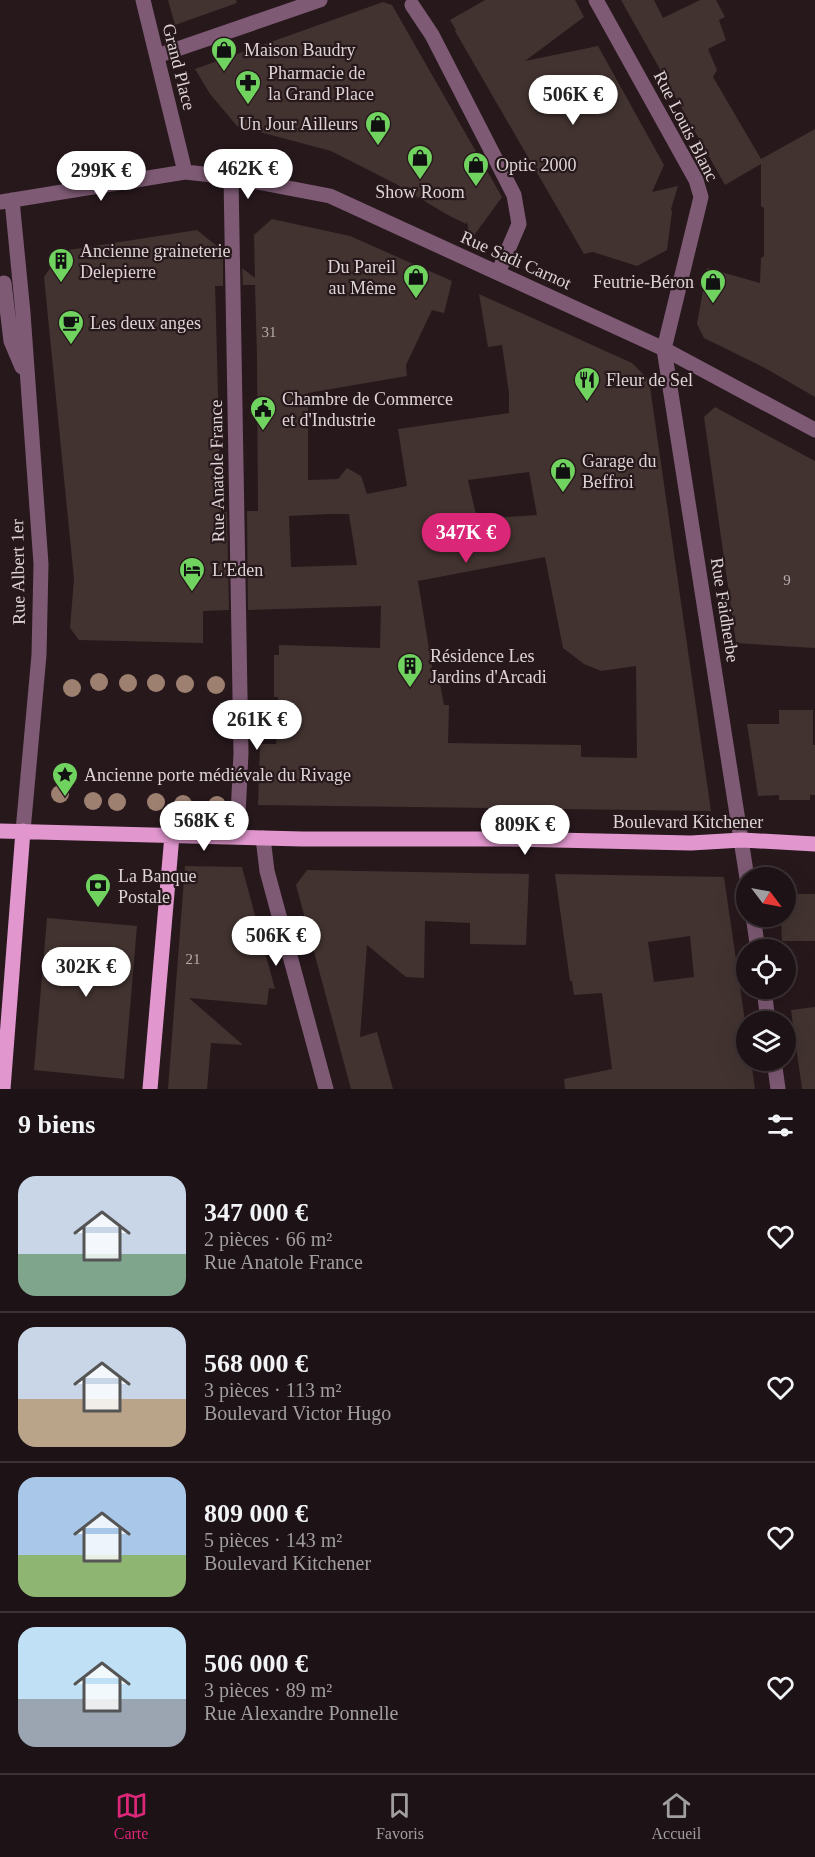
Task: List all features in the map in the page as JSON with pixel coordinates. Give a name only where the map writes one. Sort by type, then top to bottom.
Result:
[{"type":"main road","name":"Boulevard Kitchener","points":[[0,831],[263,838],[509,839],[691,843],[742,840],[815,844]]},
{"type":"main road","points":[[3,1089],[23,831]]},
{"type":"main road","points":[[150,1089],[172,835]]},
{"type":"street","name":"Grand Place","points":[[143,0],[185,172]]},
{"type":"street","points":[[157,56],[320,0]]},
{"type":"street","name":"Rue Louis Blanc","points":[[596,0],[696,180],[701,197],[664,349]]},
{"type":"street","points":[[413,2],[514,195],[519,224],[498,273]]},
{"type":"street","points":[[6,201],[185,172]]},
{"type":"street","name":"Rue Sadi Carnot","points":[[185,172],[231,177],[330,196],[664,349],[814,427]]},
{"type":"street","name":"Rue Anatole France","points":[[231,177],[241,753],[237,836]]},
{"type":"street","name":"Rue Albert 1er","points":[[6,201],[23,313],[41,564],[39,655],[23,831]]},
{"type":"street","points":[[4,283],[11,341],[26,375]]},
{"type":"street","name":"Rue Faidherbe","points":[[664,349],[746,867]]},
{"type":"street","points":[[263,838],[267,871],[326,1089]]},
{"type":"street","points":[[776,1071],[778,1089]]},
{"type":"building","points":[[168,0],[236,0],[237,3],[175,25]]},
{"type":"building","points":[[485,0],[575,0],[584,17],[525,61],[598,46],[664,165],[652,192],[678,186],[671,209],[667,250],[637,266],[593,252],[584,254],[450,20]]},
{"type":"building","points":[[621,0],[654,0],[663,18],[700,0],[716,0],[725,17],[719,20],[726,40],[708,49],[717,70],[713,77],[761,159],[815,129],[815,397],[763,367],[704,338],[697,324],[707,268],[760,283],[761,258],[764,256],[761,164],[725,185]]},
{"type":"building","points":[[383,2],[392,5],[502,197],[470,241],[467,221],[466,224],[446,214],[396,184],[331,151],[237,126],[210,94],[195,69]]},
{"type":"building","points":[[272,219],[350,236],[452,281],[444,313],[432,310],[406,365],[407,376],[308,393],[308,480],[338,479],[347,468],[361,476],[367,494],[407,486],[398,429],[509,413],[509,393],[502,345],[488,347],[479,294],[632,363],[649,380],[711,811],[258,805],[260,744],[276,744],[278,697],[274,697],[274,655],[279,655],[279,645],[380,648],[381,606],[248,610],[247,511],[258,511],[257,357],[255,285],[243,285],[242,268],[255,278],[254,235]],"holes":[[[529,472],[537,515],[477,519],[468,480]],[[349,514],[357,565],[291,567],[289,516]],[[545,557],[563,648],[584,664],[601,671],[636,666],[637,758],[581,757],[581,745],[448,743],[449,705],[444,705],[438,673],[433,673],[418,581]]]},
{"type":"building","points":[[197,230],[223,251],[223,286],[215,286],[221,512],[227,512],[229,610],[203,611],[203,643],[79,640],[70,628],[74,579],[44,277],[62,251]]},
{"type":"building","points":[[715,407],[815,461],[815,648],[736,643],[704,417]]},
{"type":"building","points":[[779,710],[813,710],[815,795],[810,795],[810,800],[779,800],[779,795],[758,796],[747,724],[779,724]]},
{"type":"building","points":[[185,866],[242,867],[275,989],[269,988],[267,1005],[189,998],[243,1045],[211,1043],[207,1089],[168,1089]]},
{"type":"building","points":[[307,870],[529,874],[526,945],[470,944],[470,923],[425,921],[424,978],[406,977],[367,945],[360,1037],[377,1032],[393,1089],[351,1089],[296,885]]},
{"type":"building","points":[[555,874],[724,877],[736,959],[736,999],[742,999],[744,1011],[736,1011],[736,1071],[753,1071],[755,1089],[565,1089],[564,1079],[612,1069],[602,993],[574,995],[572,981],[570,981]],"holes":[[[690,936],[694,977],[654,982],[648,942]]]},
{"type":"building","points":[[796,894],[815,894],[815,941],[782,939],[781,927],[796,927]]},
{"type":"building","points":[[47,918],[137,926],[124,1079],[34,1070]]},
{"type":"building","points":[[815,1007],[815,1089],[802,1089],[796,1046],[796,1011],[791,1010]]},
{"type":"place","name":"Maison Baudry","points":[[224,73]]},
{"type":"place","name":"Pharmacie de la Grand Place","points":[[248,106]]},
{"type":"place","name":"Un Jour Ailleurs","points":[[378,147]]},
{"type":"place","name":"Show Room","points":[[420,181]]},
{"type":"place","name":"Optic 2000","points":[[476,188]]},
{"type":"place","name":"Ancienne graineterie Delepierre","points":[[61,284]]},
{"type":"place","name":"Du Pareil au Même","points":[[416,300]]},
{"type":"place","name":"Feutrie-Béron","points":[[713,305]]},
{"type":"place","name":"Les deux anges","points":[[71,346]]},
{"type":"place","name":"Fleur de Sel","points":[[587,403]]},
{"type":"place","name":"Chambre de Commerce et d'Industrie","points":[[263,432]]},
{"type":"place","name":"Garage du Beffroi","points":[[563,494]]},
{"type":"place","name":"L'Eden","points":[[192,593]]},
{"type":"place","name":"Résidence Les Jardins d'Arcadi","points":[[410,689]]},
{"type":"place","name":"Ancienne porte médiévale du Rivage","points":[[65,798]]},
{"type":"place","name":"La Banque Postale","points":[[98,909]]}]
